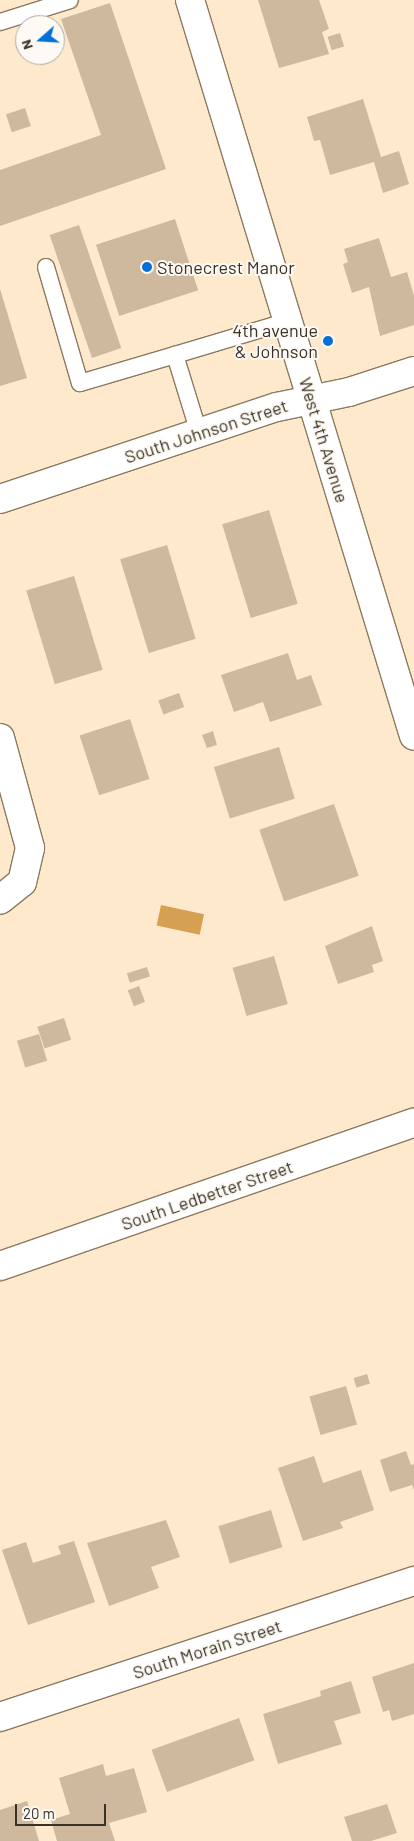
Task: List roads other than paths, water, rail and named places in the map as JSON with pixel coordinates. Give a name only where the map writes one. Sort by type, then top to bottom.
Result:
[{"type":"street","name":"West 4th Avenue","points":[[190,0],[414,736]]},
{"type":"street","name":"South Johnson Street","points":[[0,499],[277,407],[349,392],[414,371]]},
{"type":"street","points":[[0,738],[27,828],[28,866],[22,882],[0,900]]},
{"type":"street","name":"South Ledbetter Street","points":[[0,1266],[414,1123]]},
{"type":"street","name":"South Morain Street","points":[[0,1717],[414,1581]]},
{"type":"lane","points":[[0,22],[70,0]]},
{"type":"lane","points":[[46,267],[80,383],[288,322]]},
{"type":"lane","points":[[175,355],[198,433]]},
{"type":"place","name":"Stonecrest Manor","points":[[147,267]]},
{"type":"place","name":"4th avenue & Johnson","points":[[328,341]]}]
